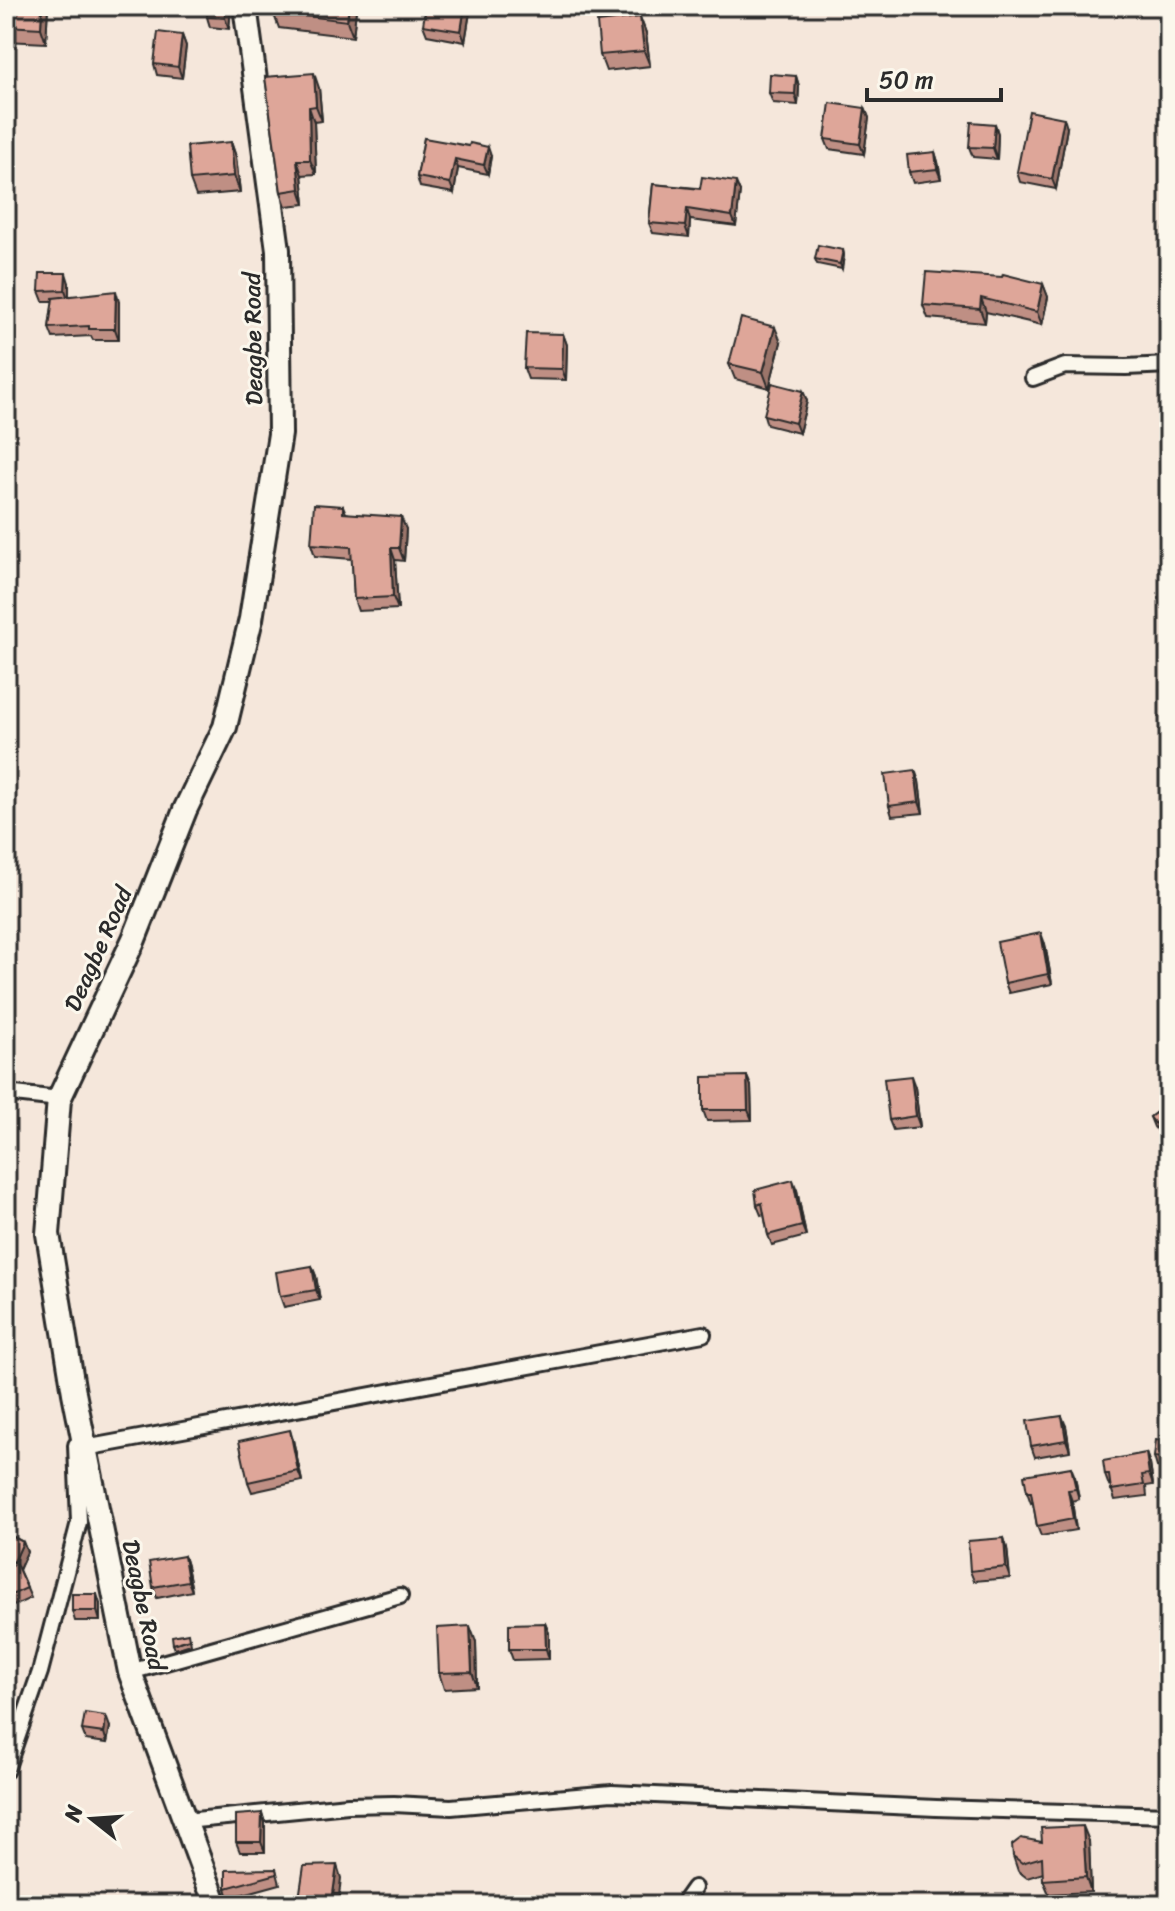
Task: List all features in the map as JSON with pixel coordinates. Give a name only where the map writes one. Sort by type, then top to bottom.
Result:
[{"type":"street","name":"Deagbe Road","points":[[216,1905],[130,1672],[74,1393],[48,1234],[59,1099],[134,939],[185,810],[225,727],[251,619],[280,434],[280,388],[278,250],[245,6]]},
{"type":"street","points":[[1033,378],[1065,366],[1169,365]]},
{"type":"street","points":[[6,1093],[59,1099]]},
{"type":"street","points":[[85,1448],[703,1334]]},
{"type":"street","points":[[6,1770],[40,1672],[79,1522],[74,1393]]},
{"type":"street","points":[[130,1672],[400,1596]]},
{"type":"street","points":[[185,1821],[348,1805],[451,1807],[612,1793],[904,1807],[1169,1815]]},
{"type":"street","points":[[682,1905],[694,1888]]},
{"type":"building","points":[[6,6],[42,6],[41,28],[6,26]]},
{"type":"building","points":[[207,6],[226,6],[225,18],[207,17]]},
{"type":"building","points":[[274,6],[349,6],[347,21],[273,12]]},
{"type":"building","points":[[426,6],[465,6],[461,31],[423,25]]},
{"type":"building","points":[[640,17],[644,51],[600,55],[597,22]]},
{"type":"building","points":[[158,32],[182,35],[178,67],[154,64]]},
{"type":"building","points":[[314,73],[316,106],[309,107],[310,160],[297,160],[300,189],[281,192],[265,77]]},
{"type":"building","points":[[770,74],[796,76],[795,94],[769,93]]},
{"type":"building","points":[[830,103],[865,108],[860,144],[825,139]]},
{"type":"building","points":[[1029,111],[1064,118],[1052,179],[1017,172]]},
{"type":"building","points":[[971,122],[995,124],[993,148],[969,147]]},
{"type":"building","points":[[6,131],[12,146],[6,148]]},
{"type":"building","points":[[424,138],[488,147],[484,165],[455,159],[450,183],[417,177]]},
{"type":"building","points":[[231,142],[234,176],[190,180],[187,146]]},
{"type":"building","points":[[935,152],[937,169],[909,172],[907,155]]},
{"type":"building","points":[[702,177],[736,182],[732,216],[687,209],[685,226],[649,223],[653,184],[700,189]]},
{"type":"building","points":[[1169,216],[1169,252],[1161,251]]},
{"type":"building","points":[[818,245],[843,250],[840,264],[815,259]]},
{"type":"building","points":[[926,272],[1002,277],[1003,274],[1043,284],[1037,312],[981,298],[980,309],[923,305]]},
{"type":"building","points":[[40,273],[66,273],[65,290],[39,291]]},
{"type":"building","points":[[116,291],[115,329],[89,329],[89,326],[49,328],[53,298]]},
{"type":"building","points":[[741,318],[775,327],[763,372],[729,364]]},
{"type":"building","points":[[526,333],[563,334],[562,369],[524,368]]},
{"type":"building","points":[[772,383],[803,391],[795,423],[764,415]]},
{"type":"building","points":[[314,504],[343,506],[343,513],[401,517],[399,548],[391,548],[393,597],[354,599],[351,547],[311,544]]},
{"type":"building","points":[[1169,708],[1169,725],[1164,710]]},
{"type":"building","points":[[915,770],[919,802],[889,806],[885,774]]},
{"type":"building","points":[[1041,933],[1048,974],[1005,983],[997,942]]},
{"type":"building","points":[[747,1076],[748,1110],[703,1110],[703,1077]]},
{"type":"building","points":[[911,1076],[916,1116],[889,1120],[884,1079]]},
{"type":"building","points":[[1167,1104],[1169,1129],[1163,1134],[1150,1117]]},
{"type":"building","points":[[793,1180],[802,1226],[768,1235],[762,1203],[757,1205],[755,1190]]},
{"type":"building","points":[[312,1266],[316,1290],[280,1296],[276,1272]]},
{"type":"building","points":[[1062,1416],[1066,1440],[1031,1446],[1027,1421]]},
{"type":"building","points":[[290,1430],[298,1471],[248,1482],[239,1441]]},
{"type":"building","points":[[1156,1440],[1169,1442],[1169,1459],[1154,1457]]},
{"type":"building","points":[[1146,1453],[1149,1474],[1142,1475],[1144,1485],[1111,1490],[1103,1461]]},
{"type":"building","points":[[1071,1467],[1076,1489],[1068,1490],[1073,1519],[1037,1526],[1031,1492],[1027,1492],[1024,1475]]},
{"type":"building","points":[[6,1533],[23,1542],[14,1562],[6,1559]]},
{"type":"building","points":[[1004,1538],[1006,1567],[970,1571],[968,1541]]},
{"type":"building","points":[[184,1556],[188,1581],[153,1587],[149,1562]]},
{"type":"building","points":[[16,1564],[27,1588],[7,1597],[6,1569]]},
{"type":"building","points":[[72,1594],[97,1594],[97,1611],[72,1611]]},
{"type":"building","points":[[545,1623],[546,1649],[509,1649],[509,1624]]},
{"type":"building","points":[[470,1626],[472,1672],[439,1673],[437,1628]]},
{"type":"building","points":[[188,1633],[189,1639],[173,1644],[172,1636]]},
{"type":"building","points":[[85,1713],[106,1716],[104,1733],[82,1730]]},
{"type":"building","points":[[262,1813],[261,1842],[236,1842],[236,1815]]},
{"type":"building","points":[[1083,1826],[1086,1877],[1043,1880],[1042,1857],[1022,1863],[1013,1856],[1012,1845],[1021,1838],[1042,1842],[1041,1828]]},
{"type":"building","points":[[337,1865],[333,1894],[340,1894],[340,1905],[298,1905],[304,1866]]},
{"type":"building","points":[[276,1869],[277,1874],[226,1888],[226,1870]]},
{"type":"building","points":[[225,1898],[285,1898],[287,1905],[225,1905]]}]
